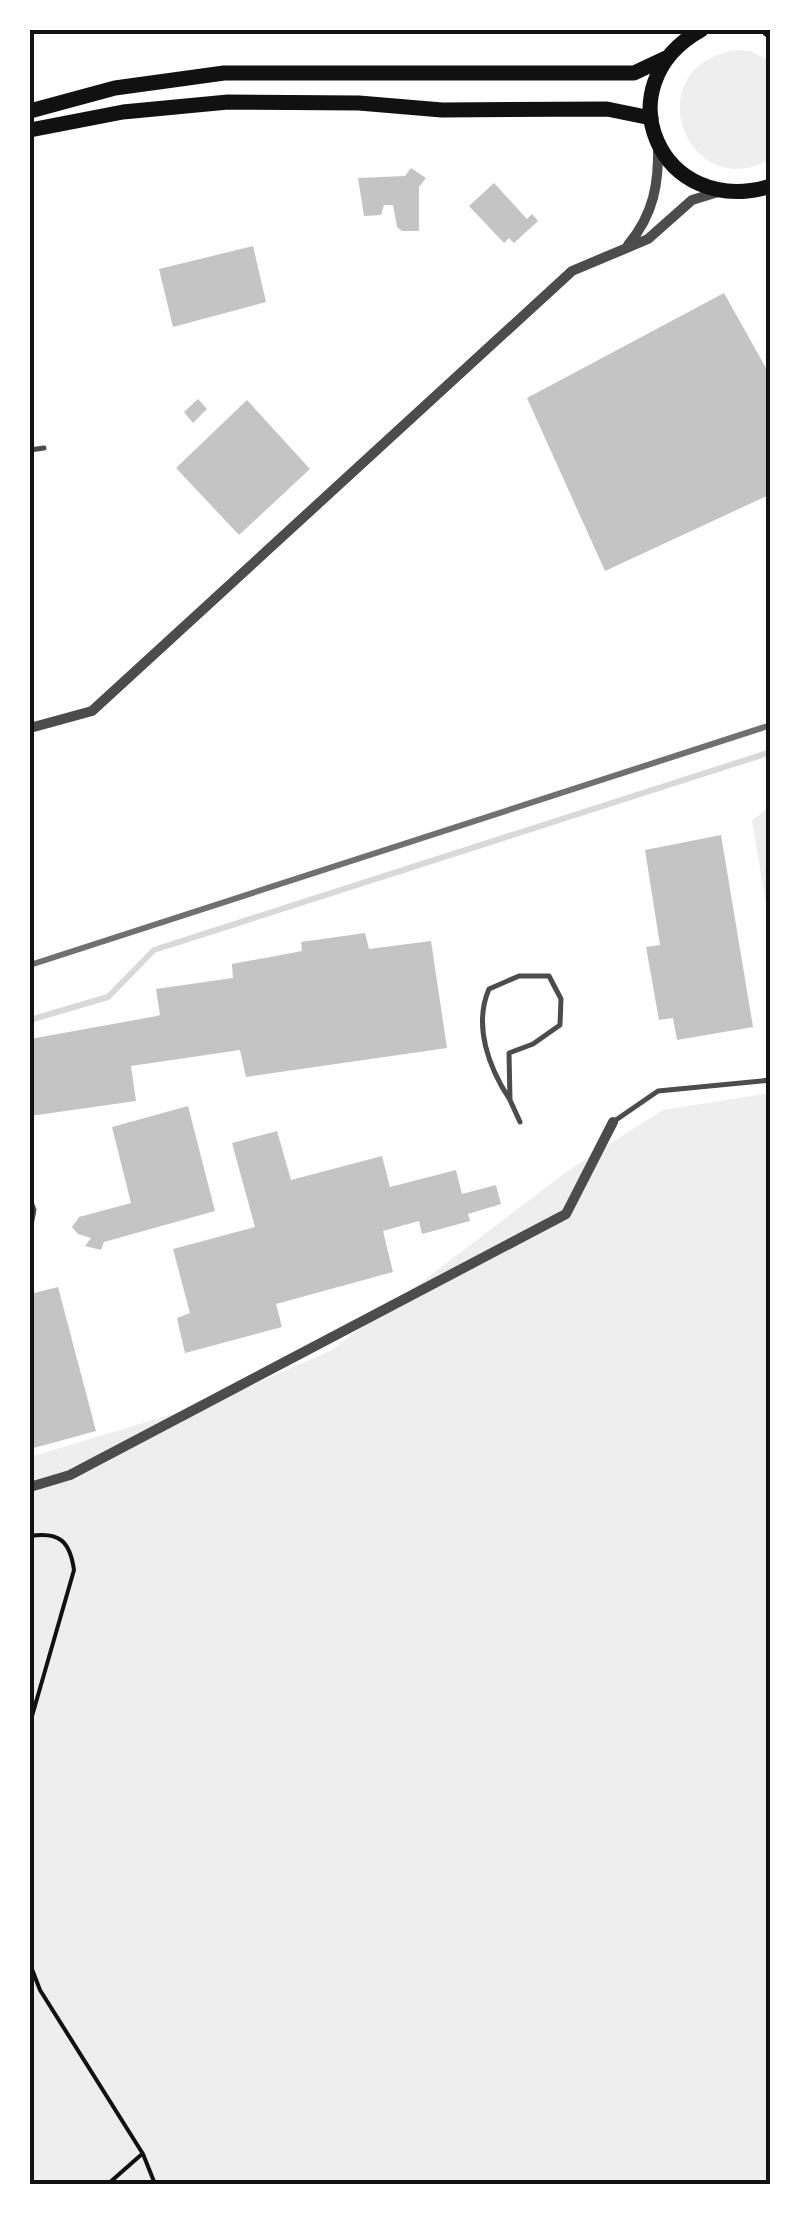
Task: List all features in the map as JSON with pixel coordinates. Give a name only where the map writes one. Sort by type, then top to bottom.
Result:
[{"type":"main road","points":[[701,30],[685,34],[656,76],[651,118],[658,143],[672,165],[692,182],[718,192],[744,194],[771,186]]},
{"type":"main road","points":[[30,111],[115,88],[224,72],[634,72],[666,58]]},
{"type":"main road","points":[[30,130],[123,112],[228,102],[359,103],[442,110],[607,109],[651,118]]},
{"type":"street","points":[[626,248],[651,210],[658,180],[658,143]]},
{"type":"street","points":[[30,728],[92,710],[572,271],[648,239],[692,200],[718,192]]},
{"type":"street","points":[[30,1487],[70,1475],[566,1214],[613,1122]]},
{"type":"lane","points":[[30,450],[44,448]]},
{"type":"lane","points":[[510,1100],[509,1053],[534,1044],[560,1024],[561,999],[550,976],[519,976],[489,989],[481,1009],[492,1071],[520,1122]]},
{"type":"lane","points":[[613,1122],[658,1091],[771,1080]]},
{"type":"lane","points":[[30,1198],[34,1210],[30,1230]]},
{"type":"path","points":[[30,1536],[59,1538],[71,1549],[74,1570],[30,1724]]},
{"type":"path","points":[[30,1964],[40,1990],[143,2154],[155,2184]]},
{"type":"path","points":[[108,2184],[143,2154]]},
{"type":"shaded area","points":[[737,50],[750,51],[771,61],[771,159],[740,169],[715,164],[695,149],[683,128],[680,103],[687,80],[706,61]]},
{"type":"shaded area","points":[[771,810],[771,935],[752,820]]},
{"type":"shaded area","points":[[771,1093],[771,2184],[30,2184],[30,1457],[216,1401],[332,1350],[569,1170],[663,1110]]},
{"type":"building","points":[[411,168],[426,178],[419,187],[419,231],[402,231],[397,227],[393,205],[384,205],[381,215],[364,216],[358,178],[405,176]]},
{"type":"building","points":[[494,183],[527,219],[532,214],[538,221],[514,243],[509,238],[504,243],[469,206]]},
{"type":"building","points":[[253,246],[266,302],[173,327],[159,269]]},
{"type":"building","points":[[724,293],[771,377],[771,494],[605,571],[527,398]]},
{"type":"building","points":[[198,399],[207,409],[193,423],[184,412]]},
{"type":"building","points":[[247,400],[310,469],[239,535],[176,468]]},
{"type":"building","points":[[721,835],[753,1027],[677,1040],[673,1018],[659,1020],[646,947],[660,945],[645,850]]},
{"type":"building","points":[[365,933],[369,949],[431,941],[447,1048],[246,1077],[240,1050],[131,1066],[136,1101],[30,1116],[30,1039],[157,1016],[160,1015],[156,989],[233,978],[232,964],[302,951],[301,942]]},
{"type":"building","points":[[188,1106],[215,1211],[104,1242],[101,1250],[85,1246],[91,1238],[78,1234],[72,1227],[79,1217],[131,1203],[112,1127]]},
{"type":"building","points":[[277,1131],[291,1180],[382,1156],[390,1187],[456,1170],[462,1194],[496,1185],[501,1204],[468,1214],[470,1221],[422,1234],[419,1221],[383,1231],[393,1272],[276,1304],[282,1327],[185,1353],[177,1318],[190,1313],[173,1249],[255,1227],[232,1143]]},
{"type":"building","points":[[58,1287],[96,1431],[30,1449],[30,1294]]},
{"type":"waterway","points":[[30,1020],[108,997],[154,950],[771,752]]},
{"type":"railway","points":[[30,965],[771,725]]}]
